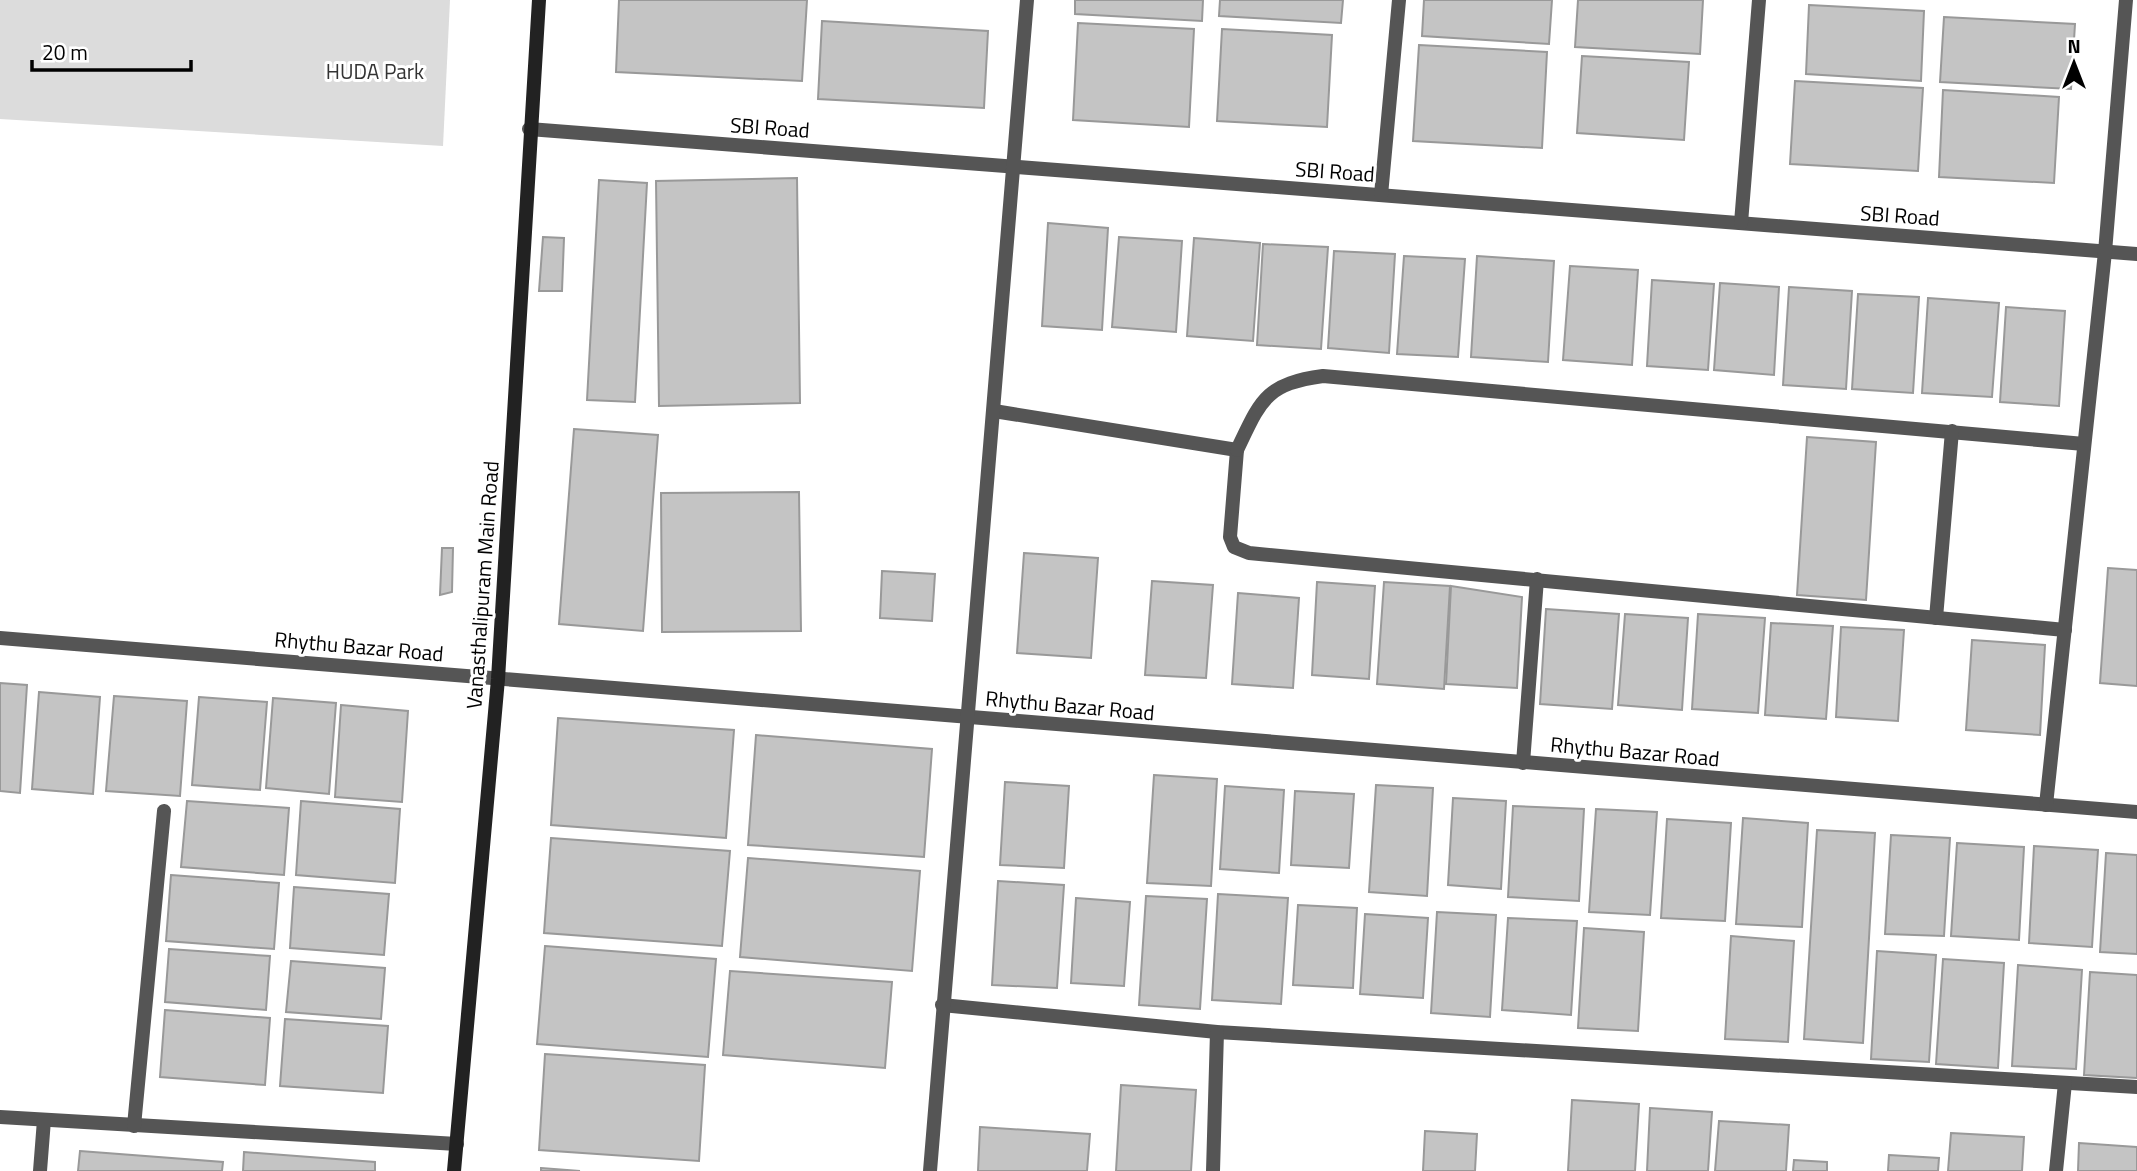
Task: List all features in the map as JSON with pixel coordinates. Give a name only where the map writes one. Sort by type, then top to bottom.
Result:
[{"type":"street","name":"Vanasthalipuram Main Road","points":[[454,1171],[498,679],[529,129],[540,0]]},
{"type":"street","points":[[930,1171],[1027,0]]},
{"type":"street","points":[[1381,195],[1399,0]]},
{"type":"street","points":[[1741,223],[1759,0]]},
{"type":"street","points":[[2046,805],[2105,251],[2126,0]]},
{"type":"street","name":"SBI Road","points":[[529,129],[2137,254]]},
{"type":"street","points":[[2065,631],[1249,553],[1234,547],[1230,537],[1237,450],[1255,413],[1273,391],[1290,380],[1322,376],[2084,444]]},
{"type":"street","points":[[994,411],[1237,450]]},
{"type":"street","points":[[1936,618],[1952,431]]},
{"type":"street","points":[[1523,763],[1537,579]]},
{"type":"street","name":"Rhythu Bazar Road","points":[[0,638],[2137,812]]},
{"type":"street","points":[[134,1126],[164,811]]},
{"type":"street","points":[[943,1005],[1217,1032],[2137,1087]]},
{"type":"street","points":[[1213,1171],[1217,1032]]},
{"type":"street","points":[[2056,1171],[2065,1083]]},
{"type":"street","points":[[0,1118],[457,1144]]},
{"type":"street","points":[[40,1171],[44,1120]]},
{"type":"green space","name":"HUDA Park","points":[[0,0],[450,0],[443,146],[0,119]]},
{"type":"building","points":[[619,0],[807,0],[802,81],[616,72]]},
{"type":"building","points":[[1075,0],[1203,0],[1202,21],[1075,14]]},
{"type":"building","points":[[1220,0],[1343,0],[1341,23],[1219,16]]},
{"type":"building","points":[[1424,0],[1552,0],[1549,44],[1422,36]]},
{"type":"building","points":[[1578,0],[1703,0],[1700,54],[1575,47]]},
{"type":"building","points":[[1809,5],[1924,11],[1921,81],[1806,74]]},
{"type":"building","points":[[1944,17],[2075,24],[2071,89],[1940,82]]},
{"type":"building","points":[[822,21],[988,31],[984,108],[818,99]]},
{"type":"building","points":[[1078,23],[1194,29],[1189,127],[1073,120]]},
{"type":"building","points":[[1222,29],[1332,35],[1327,127],[1217,121]]},
{"type":"building","points":[[1419,45],[1547,52],[1542,148],[1413,141]]},
{"type":"building","points":[[1582,56],[1689,62],[1684,140],[1577,133]]},
{"type":"building","points":[[1795,81],[1923,88],[1918,171],[1790,164]]},
{"type":"building","points":[[1943,90],[2059,97],[2054,183],[1939,177]]},
{"type":"building","points":[[797,178],[800,403],[659,406],[656,181]]},
{"type":"building","points":[[599,180],[647,183],[635,402],[587,400]]},
{"type":"building","points":[[1048,223],[1108,228],[1102,330],[1042,326]]},
{"type":"building","points":[[543,237],[564,238],[562,291],[539,291]]},
{"type":"building","points":[[1119,237],[1182,241],[1176,332],[1112,327]]},
{"type":"building","points":[[1194,238],[1260,243],[1253,341],[1187,336]]},
{"type":"building","points":[[1263,244],[1328,247],[1321,349],[1257,345]]},
{"type":"building","points":[[1334,251],[1395,254],[1389,353],[1328,348]]},
{"type":"building","points":[[1404,256],[1465,259],[1458,357],[1397,354]]},
{"type":"building","points":[[1477,256],[1554,261],[1548,362],[1471,357]]},
{"type":"building","points":[[1570,266],[1638,270],[1632,365],[1563,360]]},
{"type":"building","points":[[1652,280],[1714,284],[1708,370],[1647,366]]},
{"type":"building","points":[[1720,283],[1779,287],[1774,375],[1714,370]]},
{"type":"building","points":[[1789,287],[1852,291],[1846,389],[1783,385]]},
{"type":"building","points":[[1858,294],[1919,297],[1913,393],[1852,389]]},
{"type":"building","points":[[1928,298],[1999,303],[1992,397],[1922,393]]},
{"type":"building","points":[[2006,307],[2065,311],[2059,406],[2000,402]]},
{"type":"building","points":[[574,429],[658,435],[643,631],[559,624]]},
{"type":"building","points":[[1807,437],[1876,442],[1866,600],[1797,595]]},
{"type":"building","points":[[799,492],[801,631],[662,632],[661,493]]},
{"type":"building","points":[[442,548],[453,548],[452,592],[440,595]]},
{"type":"building","points":[[1024,553],[1098,558],[1091,658],[1017,653]]},
{"type":"building","points":[[2108,568],[2137,570],[2137,686],[2100,683]]},
{"type":"building","points":[[882,571],[935,574],[932,621],[880,618]]},
{"type":"building","points":[[1152,581],[1213,585],[1206,678],[1145,675]]},
{"type":"building","points":[[1317,582],[1375,586],[1369,679],[1312,675]]},
{"type":"building","points":[[1384,582],[1450,586],[1444,689],[1377,684]]},
{"type":"building","points":[[1451,586],[1522,597],[1517,688],[1446,684]]},
{"type":"building","points":[[1238,593],[1299,598],[1293,688],[1232,684]]},
{"type":"building","points":[[1546,609],[1619,614],[1612,709],[1540,704]]},
{"type":"building","points":[[1625,614],[1688,618],[1682,710],[1618,705]]},
{"type":"building","points":[[1698,614],[1765,618],[1758,713],[1692,709]]},
{"type":"building","points":[[1771,623],[1833,626],[1826,719],[1765,715]]},
{"type":"building","points":[[1841,627],[1904,630],[1898,721],[1836,717]]},
{"type":"building","points":[[1972,640],[2045,645],[2040,735],[1966,730]]},
{"type":"building","points":[[0,683],[27,685],[20,793],[0,791]]},
{"type":"building","points":[[39,692],[100,697],[93,794],[32,789]]},
{"type":"building","points":[[114,696],[187,701],[180,796],[106,791]]},
{"type":"building","points":[[199,697],[267,702],[260,790],[192,785]]},
{"type":"building","points":[[273,698],[336,703],[329,794],[266,788]]},
{"type":"building","points":[[341,705],[408,711],[402,802],[335,797]]},
{"type":"building","points":[[558,718],[734,730],[726,838],[551,825]]},
{"type":"building","points":[[756,735],[932,749],[924,857],[748,845]]},
{"type":"building","points":[[1154,775],[1217,779],[1211,886],[1147,883]]},
{"type":"building","points":[[1005,782],[1069,786],[1064,868],[1000,865]]},
{"type":"building","points":[[1376,785],[1433,788],[1427,896],[1369,892]]},
{"type":"building","points":[[1225,786],[1284,790],[1279,873],[1220,869]]},
{"type":"building","points":[[1295,791],[1354,794],[1349,868],[1291,865]]},
{"type":"building","points":[[1453,798],[1506,801],[1501,889],[1448,885]]},
{"type":"building","points":[[187,801],[289,808],[284,875],[181,867]]},
{"type":"building","points":[[301,801],[400,809],[395,883],[296,875]]},
{"type":"building","points":[[1513,806],[1584,809],[1579,901],[1508,897]]},
{"type":"building","points":[[1596,809],[1657,812],[1650,915],[1589,912]]},
{"type":"building","points":[[1743,818],[1808,823],[1802,927],[1736,924]]},
{"type":"building","points":[[1667,819],[1731,823],[1725,921],[1661,918]]},
{"type":"building","points":[[1817,830],[1875,833],[1863,1043],[1804,1039]]},
{"type":"building","points":[[1891,835],[1950,838],[1944,936],[1885,934]]},
{"type":"building","points":[[551,838],[730,851],[722,946],[544,933]]},
{"type":"building","points":[[1957,843],[2024,847],[2019,940],[1951,936]]},
{"type":"building","points":[[2034,846],[2098,850],[2092,947],[2029,943]]},
{"type":"building","points":[[2106,853],[2137,855],[2137,954],[2100,952]]},
{"type":"building","points":[[748,858],[920,871],[912,971],[740,957]]},
{"type":"building","points":[[171,875],[279,883],[274,949],[166,941]]},
{"type":"building","points":[[998,881],[1064,885],[1057,988],[992,985]]},
{"type":"building","points":[[294,887],[389,894],[384,955],[290,948]]},
{"type":"building","points":[[1218,894],[1288,898],[1281,1004],[1212,1000]]},
{"type":"building","points":[[1146,896],[1207,899],[1200,1009],[1139,1005]]},
{"type":"building","points":[[1076,898],[1130,902],[1124,986],[1071,983]]},
{"type":"building","points":[[1298,905],[1357,908],[1353,988],[1293,985]]},
{"type":"building","points":[[1437,912],[1496,915],[1490,1017],[1431,1013]]},
{"type":"building","points":[[1365,914],[1428,918],[1423,998],[1360,994]]},
{"type":"building","points":[[1508,918],[1577,921],[1571,1015],[1502,1010]]},
{"type":"building","points":[[1584,928],[1644,932],[1638,1031],[1578,1028]]},
{"type":"building","points":[[1731,936],[1794,941],[1788,1042],[1725,1039]]},
{"type":"building","points":[[545,946],[716,959],[708,1057],[537,1044]]},
{"type":"building","points":[[169,949],[270,956],[266,1010],[165,1002]]},
{"type":"building","points":[[1877,951],[1936,955],[1929,1062],[1871,1059]]},
{"type":"building","points":[[1943,959],[2004,963],[1998,1068],[1936,1064]]},
{"type":"building","points":[[291,961],[385,968],[381,1019],[286,1012]]},
{"type":"building","points":[[2018,965],[2082,970],[2076,1069],[2012,1066]]},
{"type":"building","points":[[730,971],[892,982],[885,1068],[723,1055]]},
{"type":"building","points":[[2090,972],[2137,975],[2137,1078],[2084,1075]]},
{"type":"building","points":[[165,1010],[270,1018],[265,1085],[160,1077]]},
{"type":"building","points":[[285,1019],[388,1026],[383,1093],[280,1086]]},
{"type":"building","points":[[545,1054],[705,1065],[699,1161],[539,1150]]},
{"type":"building","points":[[1121,1085],[1196,1090],[1191,1171],[1116,1171]]},
{"type":"building","points":[[1572,1100],[1639,1104],[1635,1171],[1568,1171]]},
{"type":"building","points":[[1650,1108],[1712,1112],[1708,1171],[1647,1171]]},
{"type":"building","points":[[1719,1121],[1789,1125],[1786,1171],[1715,1171]]},
{"type":"building","points":[[980,1127],[1090,1134],[1087,1171],[978,1171]]},
{"type":"building","points":[[1425,1131],[1477,1134],[1475,1171],[1423,1171]]},
{"type":"building","points":[[1951,1133],[2024,1137],[2022,1171],[1948,1171]]},
{"type":"building","points":[[2079,1143],[2137,1147],[2137,1171],[2078,1171]]},
{"type":"building","points":[[80,1151],[223,1162],[222,1171],[78,1171]]},
{"type":"building","points":[[244,1152],[375,1162],[375,1171],[243,1171]]},
{"type":"building","points":[[1889,1155],[1939,1158],[1938,1171],[1888,1171]]},
{"type":"building","points":[[1794,1160],[1827,1162],[1827,1171],[1793,1171]]},
{"type":"building","points":[[541,1168],[580,1171],[541,1171]]}]
